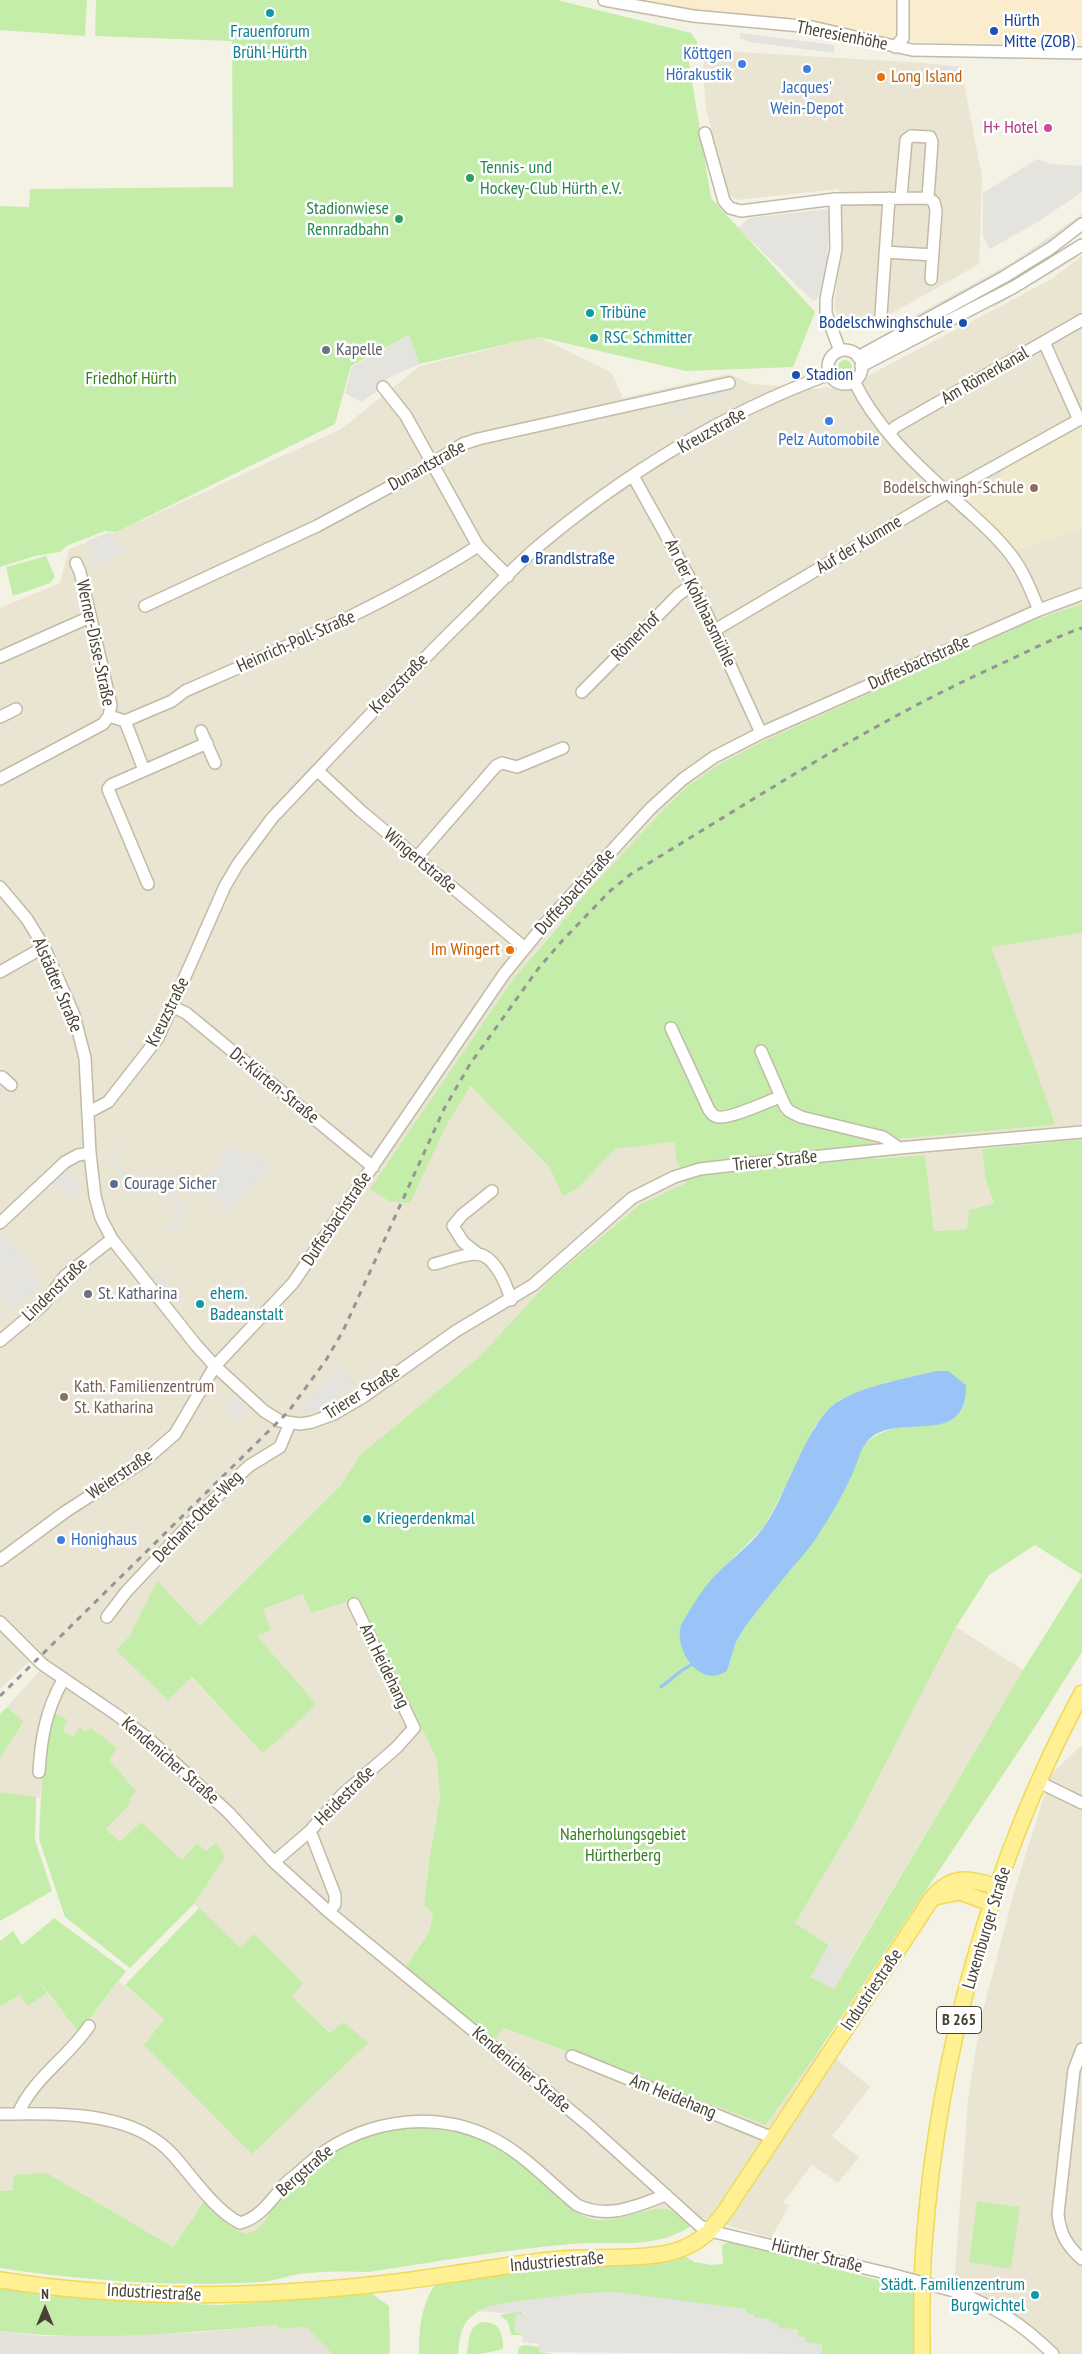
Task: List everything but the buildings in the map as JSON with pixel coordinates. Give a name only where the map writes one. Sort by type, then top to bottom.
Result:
[{"type":"main road","name":"Luxemburger Straße","points":[[922,2354],[924,2244],[940,2111],[955,2033],[998,1887],[1039,1782],[1082,1693]]},
{"type":"main road","name":"Industriestraße","points":[[0,2280],[67,2288],[160,2295],[255,2295],[396,2282],[552,2260],[651,2255],[680,2250],[703,2239],[710,2231],[932,1898],[942,1887],[955,1880],[968,1880],[998,1887]]},
{"type":"main road","points":[[932,1898],[960,1892],[993,1904]]},
{"type":"street","name":"Theresienhöhe","points":[[604,0],[693,16],[812,27],[895,47],[929,51],[1082,53]]},
{"type":"street","points":[[895,47],[903,38],[903,0]]},
{"type":"street","points":[[705,133],[724,201],[730,208],[741,211],[835,199],[928,198],[934,202],[936,210],[931,279]]},
{"type":"street","points":[[901,197],[906,140],[911,136],[930,137],[932,142],[928,198]]},
{"type":"street","points":[[881,315],[889,198]]},
{"type":"street","points":[[835,199],[836,249],[826,299],[826,312],[840,352]]},
{"type":"street","points":[[860,362],[1051,248],[1082,224]]},
{"type":"street","points":[[860,362],[1014,287],[1082,245]]},
{"type":"street","points":[[885,252],[933,255]]},
{"type":"street","name":"Am Römerkanal","points":[[889,434],[895,428],[1082,320]]},
{"type":"street","points":[[1044,342],[1080,419]]},
{"type":"street","points":[[850,351],[860,362],[859,376],[854,381],[841,383],[830,374],[829,361],[840,352],[850,351]]},
{"type":"street","name":"Kreuzstraße","points":[[89,1112],[102,1107],[115,1094],[158,1038],[221,895],[238,864],[273,817],[388,695],[533,551],[569,521],[633,476],[704,433],[785,392],[830,374]]},
{"type":"street","points":[[854,381],[889,434],[947,493],[992,532],[1012,557],[1027,581],[1039,610]]},
{"type":"street","name":"Dunantstraße","points":[[145,606],[317,526],[463,444],[478,439],[729,383]]},
{"type":"street","points":[[383,387],[406,416],[478,546],[508,576]]},
{"type":"street","name":"Auf der Kumme","points":[[715,630],[947,493],[1080,419]]},
{"type":"street","name":"An der Kohlhaasmühle","points":[[633,476],[693,584],[761,733]]},
{"type":"street","name":"Heinrich-Poll-Straße","points":[[124,721],[172,701],[185,691],[360,614],[404,591],[478,546]]},
{"type":"street","name":"Werner-Disse-Straße","points":[[1,776],[102,724],[109,716],[111,705],[80,572],[76,563]]},
{"type":"street","name":"Römerhof","points":[[582,692],[678,595],[693,584]]},
{"type":"street","name":"Duffesbachstraße","points":[[215,1366],[293,1283],[504,974],[525,948],[664,796],[683,779],[714,757],[761,733],[1039,610],[1082,594]]},
{"type":"street","points":[[0,657],[90,617]]},
{"type":"street","points":[[0,717],[16,709]]},
{"type":"street","points":[[109,716],[124,721],[144,770]]},
{"type":"street","points":[[201,731],[215,763]]},
{"type":"street","points":[[148,884],[108,789],[144,770],[207,743]]},
{"type":"street","points":[[417,857],[496,766],[502,763],[517,767],[564,748]]},
{"type":"street","name":"Wingertstraße","points":[[318,771],[361,811],[525,948]]},
{"type":"street","name":"Alstädter Straße","points":[[0,887],[27,920],[44,947],[74,1015],[85,1058],[90,1154],[95,1196],[101,1218],[112,1239]]},
{"type":"street","points":[[0,972],[44,947]]},
{"type":"street","name":"Dr.-Kürten-Straße","points":[[173,1007],[186,1013],[373,1167]]},
{"type":"street","points":[[670,1028],[709,1110],[715,1116],[722,1118],[780,1097]]},
{"type":"street","points":[[761,1051],[780,1097],[789,1111],[801,1117],[882,1137],[898,1148]]},
{"type":"street","points":[[0,1078],[2,1077],[11,1085]]},
{"type":"street","name":"Trierer Straße","points":[[112,1239],[196,1345],[215,1366],[264,1411],[280,1421],[290,1423],[312,1422],[334,1414],[363,1397],[456,1331],[511,1300],[533,1285],[632,1198],[674,1177],[700,1169],[726,1166],[898,1148],[1082,1132]]},
{"type":"street","points":[[0,1223],[65,1162],[78,1155],[90,1154]]},
{"type":"street","points":[[492,1191],[462,1215],[453,1226],[463,1242],[486,1258],[501,1275],[511,1300]]},
{"type":"street","name":"Lindenstraße","points":[[0,1341],[43,1305],[65,1276],[112,1239]]},
{"type":"street","points":[[434,1264],[478,1254]]},
{"type":"street","name":"Weierstraße","points":[[0,1560],[65,1512],[128,1472],[166,1444],[175,1434],[215,1366]]},
{"type":"street","name":"Dechant-Otter-Weg","points":[[107,1617],[126,1592],[248,1466],[280,1447],[290,1423]]},
{"type":"street","name":"Am Heidehang","points":[[354,1604],[414,1728]]},
{"type":"street","name":"Kendenicher Straße","points":[[0,1622],[33,1655],[64,1680],[117,1714],[150,1740],[229,1813],[274,1862],[329,1912],[588,2125],[699,2225],[710,2231]]},
{"type":"street","points":[[39,1772],[44,1726],[50,1707],[64,1680]]},
{"type":"street","name":"Heidestraße","points":[[274,1862],[310,1831],[342,1795],[396,1748],[414,1728]]},
{"type":"street","points":[[1039,1782],[1082,1803]]},
{"type":"street","points":[[310,1831],[335,1895],[335,1904],[329,1912]]},
{"type":"street","points":[[18,2114],[30,2091],[63,2058],[89,2026]]},
{"type":"street","points":[[1082,2049],[1074,2070],[1058,2214],[1060,2229],[1066,2242],[1082,2259]]},
{"type":"street","name":"Am Heidehang","points":[[572,2056],[773,2138]]},
{"type":"street","name":"Bergstraße","points":[[0,2114],[86,2117],[140,2129],[155,2138],[171,2152],[224,2211],[240,2223],[260,2214],[288,2182],[312,2160],[336,2144],[360,2132],[384,2125],[413,2121],[464,2127],[487,2135],[506,2146],[578,2205],[588,2210],[600,2213],[614,2212],[666,2195]]},
{"type":"street","name":"Hürther Straße","points":[[710,2231],[954,2291],[1002,2312],[1053,2354]]},
{"type":"shaded area","points":[[633,0],[1082,0],[1082,45],[922,42],[857,31],[670,8]]},
{"type":"shaded area","points":[[740,33],[834,45],[834,53],[750,42],[740,38]]},
{"type":"shaded area","points":[[705,50],[924,63],[961,67],[982,177],[979,264],[896,311],[847,332],[834,308],[841,249],[839,189],[736,200],[727,194],[706,109],[703,70]]},
{"type":"shaded area","points":[[935,66],[959,66],[960,80],[939,81],[933,78]]},
{"type":"shaded area","points":[[1037,159],[1050,164],[1082,166],[1082,192],[1041,220],[990,249],[983,236],[983,193]]},
{"type":"shaded area","points":[[827,209],[830,215],[826,274],[818,298],[813,301],[738,228],[749,218]]},
{"type":"shaded area","points":[[1082,214],[1082,218],[1055,239],[1000,274],[891,333],[889,330],[1013,262]]},
{"type":"shaded area","points":[[1080,252],[1078,257],[993,308],[993,306]]},
{"type":"shaded area","points":[[1082,256],[1082,604],[1034,620],[689,786],[656,818],[553,931],[511,982],[446,1078],[445,1128],[469,1086],[551,1169],[563,1197],[579,1187],[614,1149],[674,1142],[676,1158],[686,1183],[641,1204],[551,1279],[478,1358],[361,1454],[340,1486],[200,1626],[157,1582],[130,1635],[116,1650],[191,1677],[262,1753],[282,1737],[315,1704],[257,1636],[263,1609],[304,1594],[311,1613],[359,1598],[437,1760],[439,1776],[440,1798],[424,1905],[433,1914],[429,1933],[405,1967],[494,2039],[504,2028],[766,2125],[820,2049],[834,2057],[870,2087],[832,2136],[859,2157],[838,2183],[812,2165],[783,2203],[789,2206],[771,2238],[703,2218],[690,2227],[678,2215],[668,2209],[658,2209],[624,2218],[605,2220],[585,2216],[501,2150],[483,2139],[333,2153],[280,2202],[258,2228],[249,2234],[238,2233],[205,2200],[173,2247],[47,2173],[13,2190],[0,2191],[0,2007],[19,1995],[28,2006],[47,1993],[79,2033],[119,1981],[164,2019],[144,2045],[331,2033],[291,1997],[303,1983],[255,1935],[241,1949],[194,1904],[226,1856],[214,1843],[206,1851],[197,1843],[182,1860],[172,1853],[120,1842],[106,1829],[131,1803],[85,1732],[73,1737],[62,1731],[42,1774],[40,1798],[0,1792],[0,1758],[24,1723],[7,1707],[42,1668],[32,1659],[0,1689],[0,608],[60,583],[69,549],[117,532],[341,429],[420,366],[539,337],[611,372],[623,398],[729,374],[751,384],[818,389],[827,387],[841,390],[1050,280]]},
{"type":"shaded area","points":[[409,335],[419,364],[384,380],[381,389],[361,402],[345,393],[352,367]]},
{"type":"shaded area","points":[[732,387],[715,398],[699,403],[697,394]]},
{"type":"shaded area","points":[[685,397],[687,406],[674,416],[670,400]]},
{"type":"shaded area","name":"Bodelschwingh-Schule","points":[[1082,424],[1082,528],[1017,550],[968,503],[968,498],[1002,479],[1003,468]]},
{"type":"shaded area","points":[[1004,464],[997,477],[967,493],[963,487]]},
{"type":"shaded area","points":[[110,532],[113,538],[129,551],[95,565],[86,541]]},
{"type":"shaded area","points":[[1082,933],[1082,1139],[982,1149],[985,1177],[994,1204],[968,1229],[934,1231],[925,1155],[876,1159],[873,1141],[1054,1125],[1053,1117],[990,947]]},
{"type":"shaded area","points":[[114,1147],[119,1152],[113,1157],[109,1151]]},
{"type":"shaded area","points":[[233,1148],[242,1153],[247,1148],[270,1166],[228,1215],[212,1194],[205,1192],[224,1149]]},
{"type":"shaded area","points":[[113,1157],[143,1194],[138,1198],[108,1161]]},
{"type":"shaded area","points":[[68,1169],[78,1178],[82,1187],[71,1198],[53,1183]]},
{"type":"shaded area","points":[[158,1185],[163,1190],[169,1186],[188,1209],[182,1214],[163,1191],[158,1195],[153,1189]]},
{"type":"shaded area","points":[[182,1215],[186,1220],[168,1235],[163,1230]]},
{"type":"shaded area","points":[[3,1233],[27,1262],[0,1288],[0,1236]]},
{"type":"shaded area","points":[[29,1265],[42,1284],[13,1311],[0,1297],[0,1292]]},
{"type":"shaded area","points":[[160,1273],[172,1289],[165,1294],[153,1278]]},
{"type":"shaded area","points":[[337,1365],[358,1384],[314,1413],[296,1414]]},
{"type":"shaded area","points":[[233,1394],[248,1409],[236,1421],[222,1408]]},
{"type":"shaded area","points":[[956,1627],[1023,1670],[851,1959],[795,1923],[855,1823]]},
{"type":"shaded area","points":[[1082,1745],[1082,2354],[1045,2354],[1021,2334],[991,2315],[953,2299],[968,2100],[980,2022],[1014,1892],[1051,1774]]},
{"type":"shaded area","points":[[829,1945],[851,1959],[834,1990],[811,1976]]},
{"type":"shaded area","points":[[616,2292],[746,2309],[747,2314],[754,2314],[754,2318],[771,2319],[772,2323],[778,2323],[779,2328],[798,2329],[798,2336],[805,2337],[805,2342],[822,2345],[821,2354],[539,2352],[539,2344],[522,2342],[523,2334],[515,2333],[516,2314],[525,2315],[524,2312],[501,2313],[479,2311],[487,2307],[510,2302],[585,2293]]},
{"type":"shaded area","points":[[277,2325],[279,2329],[306,2327],[332,2354],[0,2354],[0,2331],[42,2336],[192,2333]]},
{"type":"green space","points":[[0,0],[87,0],[85,36],[0,30]]},
{"type":"green space","name":"Tennis- und Hockey-Club Hürth e.V.","points":[[96,0],[557,0],[691,33],[697,42],[698,48],[687,50],[711,198],[815,312],[793,367],[686,371],[539,337],[419,364],[409,335],[351,366],[335,424],[117,532],[105,531],[66,546],[60,552],[35,556],[0,567],[0,206],[29,207],[30,189],[233,187],[232,41],[95,36]]},
{"type":"green space","points":[[842,360],[848,360],[852,367],[848,374],[842,374],[838,370],[838,364]]},
{"type":"green space","points":[[46,556],[55,577],[50,583],[13,596],[6,567]]},
{"type":"green space","name":"Naherholungsgebiet Hürtherberg","points":[[1082,604],[1082,933],[991,947],[1053,1117],[1054,1125],[873,1141],[876,1159],[925,1155],[934,1231],[967,1229],[969,1210],[994,1204],[985,1177],[982,1149],[1082,1139],[1082,1575],[1035,1545],[989,1575],[956,1627],[855,1823],[795,1923],[829,1945],[811,1977],[834,1989],[1023,1670],[1082,1576],[1082,1652],[1040,1719],[820,2049],[766,2125],[504,2028],[494,2040],[405,1967],[429,1933],[433,1914],[424,1905],[440,1798],[437,1760],[359,1598],[311,1613],[303,1594],[263,1609],[271,1630],[257,1636],[316,1704],[282,1737],[262,1753],[192,1677],[168,1700],[116,1650],[130,1635],[157,1581],[200,1626],[340,1486],[361,1454],[478,1358],[551,1279],[641,1204],[686,1183],[676,1158],[674,1142],[615,1149],[579,1187],[563,1197],[550,1168],[470,1086],[445,1128],[410,1203],[389,1201],[370,1189],[511,982],[589,890],[688,786],[720,764],[764,741],[1034,620]],"holes":[[[936,1371],[966,1385],[965,1401],[961,1412],[954,1419],[934,1425],[910,1426],[888,1430],[875,1436],[864,1445],[767,1598],[745,1627],[736,1642],[727,1671],[681,1625],[710,1581],[764,1527],[797,1465],[815,1426],[839,1400],[885,1383]]]},
{"type":"green space","points":[[7,1707],[24,1722],[0,1758],[0,1714]]},
{"type":"green space","points":[[52,1711],[67,1720],[63,1731],[73,1737],[80,1727],[85,1732],[91,1728],[117,1748],[109,1760],[136,1791],[129,1800],[131,1803],[106,1829],[120,1842],[141,1822],[182,1860],[197,1843],[206,1851],[215,1843],[226,1856],[194,1904],[130,1968],[65,1917],[39,1839],[42,1774]]},
{"type":"green space","points":[[0,1792],[36,1797],[35,1840],[52,1891],[0,1921]]},
{"type":"green space","points":[[199,1908],[241,1948],[254,1934],[303,1983],[292,1997],[330,2033],[344,2022],[368,2043],[252,2154],[144,2045],[164,2019],[125,1985]]},
{"type":"green space","points":[[54,1918],[126,1971],[79,2033],[37,1979],[47,1993],[28,2006],[19,1995],[0,2007],[0,1941],[13,1931],[22,1945]]},
{"type":"green space","points":[[410,2127],[460,2130],[484,2139],[506,2153],[569,2206],[584,2216],[607,2220],[661,2209],[675,2213],[690,2227],[675,2234],[646,2242],[571,2244],[469,2256],[368,2272],[316,2272],[299,2274],[262,2282],[197,2284],[131,2282],[32,2273],[0,2268],[0,2191],[13,2190],[14,2175],[47,2173],[173,2247],[205,2200],[232,2227],[238,2231],[249,2233],[261,2225],[278,2203],[306,2177],[342,2148],[365,2137]]},
{"type":"green space","points":[[977,2201],[1020,2207],[1011,2269],[969,2262]]},
{"type":"green space","points":[[729,2242],[914,2289],[913,2354],[821,2354],[822,2345],[804,2342],[797,2336],[747,2314],[585,2293],[487,2307],[472,2316],[464,2325],[458,2354],[419,2354],[424,2307],[437,2282],[553,2265],[628,2262],[685,2256],[694,2262],[711,2265],[723,2264],[722,2245]]},
{"type":"green space","points":[[0,2286],[130,2302],[221,2305],[372,2294],[389,2306],[389,2354],[332,2354],[306,2327],[279,2329],[277,2325],[104,2336],[69,2336],[0,2331]]},
{"type":"green space","points":[[521,2311],[525,2316],[516,2315],[515,2332],[523,2334],[511,2335],[508,2322],[500,2315]]},
{"type":"green space","points":[[483,2322],[494,2324],[500,2330],[503,2349],[481,2354],[467,2354],[472,2330]]},
{"type":"green space","points":[[525,2345],[539,2347],[539,2352],[553,2354],[518,2354],[519,2347]]},
{"type":"water","points":[[936,1371],[948,1371],[966,1385],[964,1404],[957,1416],[946,1423],[886,1430],[868,1440],[843,1493],[815,1539],[745,1627],[736,1642],[727,1671],[713,1676],[697,1670],[682,1649],[680,1641],[681,1625],[710,1581],[764,1527],[773,1513],[808,1440],[828,1410],[839,1401],[860,1391]]},
{"type":"waterway","points":[[661,1687],[691,1665]]},
{"type":"railway","points":[[0,1696],[288,1412],[326,1360],[343,1331],[444,1109],[470,1064],[538,969],[610,891],[631,874],[860,736],[955,686],[1052,640],[1082,628]]},
{"type":"place","name":"Frauenforum Brühl-Hürth","points":[[270,13]]},
{"type":"place","name":"Hürth Mitte (ZOB)","points":[[994,31]]},
{"type":"place","name":"Köttgen Hörakustik","points":[[742,64]]},
{"type":"place","name":"Jacques' Wein-Depot","points":[[807,69]]},
{"type":"place","name":"Long Island","points":[[881,77]]},
{"type":"place","name":"H+ Hotel","points":[[1048,128]]},
{"type":"place","name":"Tennis- und Hockey-Club Hürth e.V.","points":[[470,178]]},
{"type":"place","name":"Stadionwiese Rennradbahn","points":[[399,219]]},
{"type":"place","name":"Tribüne","points":[[590,313]]},
{"type":"place","name":"Bodelschwinghschule","points":[[963,323]]},
{"type":"place","name":"RSC Schmitter","points":[[594,338]]},
{"type":"place","name":"Kapelle","points":[[326,350]]},
{"type":"place","name":"Stadion","points":[[796,375]]},
{"type":"place","name":"Pelz Automobile","points":[[829,421]]},
{"type":"place","name":"Bodelschwingh-Schule","points":[[1034,488]]},
{"type":"place","name":"Brandlstraße","points":[[525,559]]},
{"type":"place","name":"Im Wingert","points":[[510,950]]},
{"type":"place","name":"Courage Sicher","points":[[114,1184]]},
{"type":"place","name":"St. Katharina","points":[[88,1294]]},
{"type":"place","name":"ehem. Badeanstalt","points":[[200,1304]]},
{"type":"place","name":"Kath. Familienzentrum St. Katharina","points":[[64,1397]]},
{"type":"place","name":"Kriegerdenkmal","points":[[367,1519]]},
{"type":"place","name":"Honighaus","points":[[61,1540]]},
{"type":"place","name":"Städt. Familienzentrum Burgwichtel","points":[[1035,2295]]},
{"type":"park label","name":"Friedhof Hürth","points":[[131,379]]}]
